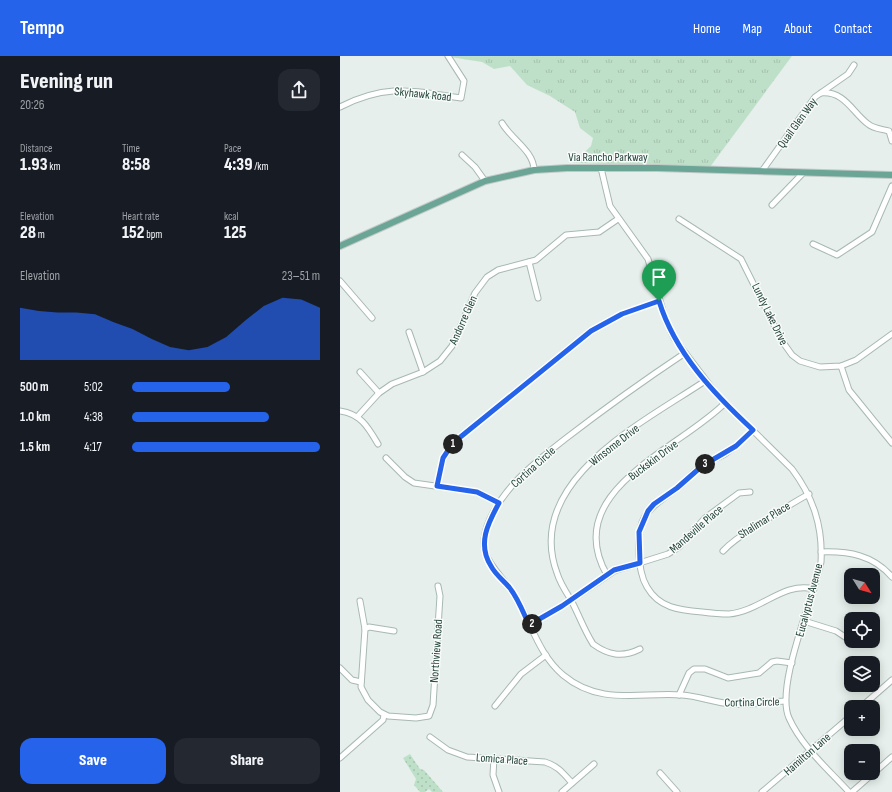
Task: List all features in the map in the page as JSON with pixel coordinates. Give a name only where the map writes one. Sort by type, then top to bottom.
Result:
[{"type":"main road","name":"Via Rancho Parkway","points":[[340,246],[485,181],[534,170],[601,168],[892,175]]},
{"type":"street","name":"Skyhawk Road","points":[[340,107],[376,93],[396,90],[429,92],[461,98],[464,81],[448,56]]},
{"type":"street","name":"Quail Glen Way","points":[[762,171],[820,93],[848,74],[854,64]]},
{"type":"street","points":[[820,93],[828,93],[842,98],[868,125],[889,131],[892,141]]},
{"type":"street","points":[[502,123],[506,130],[532,160],[534,170]]},
{"type":"street","points":[[462,155],[475,167],[485,181]]},
{"type":"street","name":"Eucalyptus Avenue","points":[[601,168],[608,200],[618,219],[648,259],[654,274],[659,301],[665,318],[685,354],[705,381],[725,403],[792,468],[809,494],[819,523],[821,552],[814,589],[787,682],[785,701],[789,718],[797,733],[850,792]]},
{"type":"street","points":[[772,205],[803,173]]},
{"type":"street","points":[[813,244],[837,255],[872,232],[892,186]]},
{"type":"street","name":"Lundy Lake Drive","points":[[679,218],[741,259],[782,341],[792,355],[800,361],[820,367],[841,366],[856,360],[892,334]]},
{"type":"street","name":"Andorre Glen","points":[[357,416],[379,393],[392,384],[423,372],[447,354],[475,293],[487,277],[503,268],[530,262],[544,254],[566,235],[599,232],[618,219]]},
{"type":"street","points":[[530,262],[538,298]]},
{"type":"street","points":[[340,281],[372,318]]},
{"type":"street","points":[[437,486],[443,458],[453,443],[591,331],[622,314],[659,301]]},
{"type":"street","points":[[409,332],[423,372]]},
{"type":"street","name":"Cortina Circle","points":[[685,354],[600,411],[531,466],[513,484],[499,503],[486,530],[484,541],[485,553],[491,566],[517,599],[529,625],[550,662],[570,680],[586,689],[604,695],[622,697],[679,695],[734,704],[785,701]]},
{"type":"street","points":[[841,366],[849,390],[892,443]]},
{"type":"street","points":[[360,372],[379,393]]},
{"type":"street","name":"Winsome Drive","points":[[640,649],[619,655],[603,651],[593,644],[588,637],[557,574],[552,546],[553,526],[556,514],[568,487],[589,463],[607,447],[705,381]]},
{"type":"street","name":"Buckskin Drive","points":[[607,575],[598,556],[596,532],[606,502],[633,472],[704,423],[725,403]]},
{"type":"street","points":[[340,411],[357,416],[367,425],[378,444]]},
{"type":"street","points":[[753,430],[736,446],[702,466],[677,488],[654,504],[648,511],[639,532],[640,563],[642,574],[649,591],[663,604],[677,610],[730,614],[754,608],[795,587],[814,589]]},
{"type":"street","points":[[386,458],[405,477],[414,483],[477,492],[499,503]]},
{"type":"street","name":"Mandeville Place","points":[[529,625],[571,600],[621,567],[640,563],[668,554],[679,547],[705,518],[739,493],[750,492]]},
{"type":"street","name":"Shalimar Place","points":[[723,550],[732,541],[755,526],[786,506],[809,494]]},
{"type":"street","points":[[821,552],[839,551],[860,555],[873,560],[892,577]]},
{"type":"street","name":"Northview Road","points":[[384,715],[416,718],[429,716],[433,705],[440,604],[438,586]]},
{"type":"street","points":[[340,758],[383,720],[384,715],[368,700],[363,692],[361,682],[365,629],[360,601]]},
{"type":"street","points":[[804,621],[836,631],[844,636]]},
{"type":"street","points":[[365,629],[369,627],[394,631]]},
{"type":"street","points":[[495,706],[521,674],[546,655]]},
{"type":"street","points":[[679,695],[689,673],[694,669],[705,669],[728,678],[759,673],[772,662],[777,661],[792,663]]},
{"type":"street","points":[[340,668],[352,680],[361,682]]},
{"type":"street","points":[[869,700],[892,680]]},
{"type":"street","name":"Hamilton Lane","points":[[762,792],[844,722]]},
{"type":"street","name":"Lomica Place","points":[[430,737],[448,750],[461,755],[545,762],[558,768],[572,783]]},
{"type":"street","points":[[850,792],[892,757]]},
{"type":"street","points":[[494,758],[493,775],[499,792]]},
{"type":"street","points":[[562,792],[594,764]]},
{"type":"street","points":[[660,773],[678,792]]},
{"type":"green space","points":[[444,56],[792,56],[710,167],[573,163],[591,146],[593,138],[580,128],[575,112],[550,96],[527,85],[510,66],[494,69],[482,62]]},
{"type":"green space","points":[[410,754],[420,769],[424,770],[443,792],[432,792],[429,789],[425,792],[420,792],[414,785],[416,779],[403,758]]},
{"type":"route","points":[[659,301],[674,338],[698,372],[735,414],[753,430],[736,446],[702,466],[677,488],[654,504],[648,511],[639,532],[638,542],[640,563],[614,570],[562,606],[529,625],[517,599],[491,566],[485,553],[484,541],[486,530],[499,503],[477,492],[437,486],[443,458],[453,443],[591,331],[622,314],[659,301]]}]
